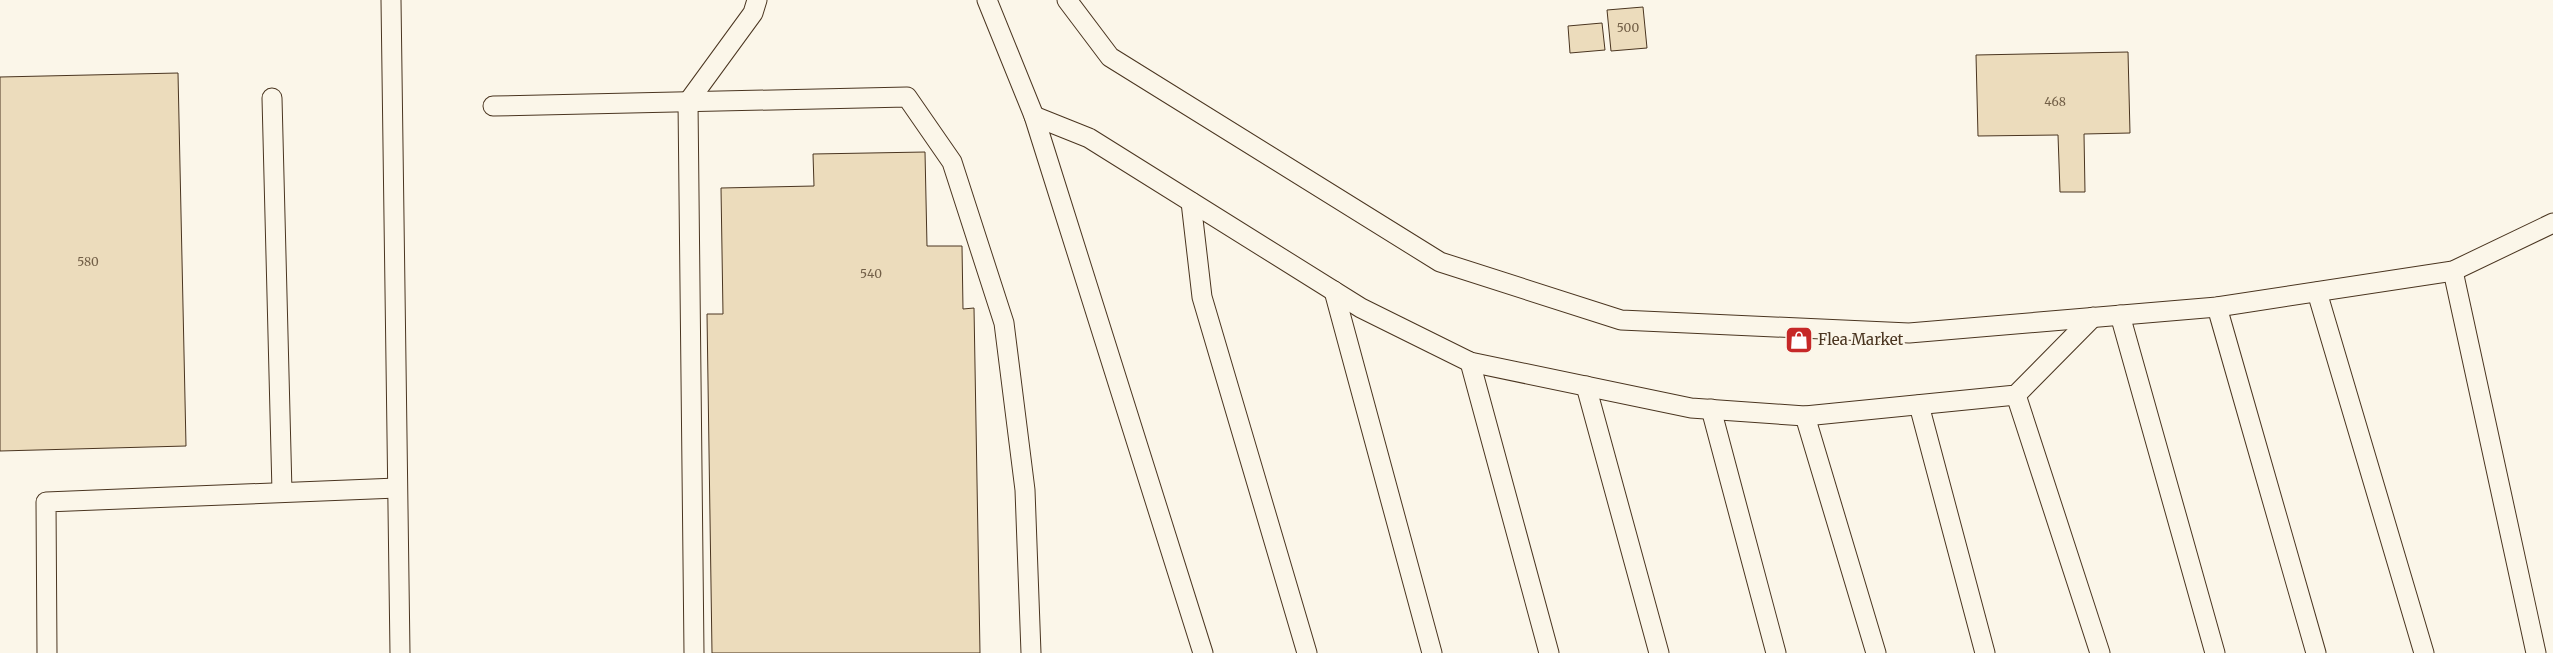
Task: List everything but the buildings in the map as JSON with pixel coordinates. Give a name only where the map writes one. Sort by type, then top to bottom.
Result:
[{"type":"lane","points":[[391,0],[400,653]]},
{"type":"lane","points":[[694,653],[688,102],[753,13],[757,0]]},
{"type":"lane","points":[[988,0],[1034,116],[1203,653]]},
{"type":"lane","points":[[1067,0],[1110,57],[1440,262],[1622,320],[1909,333],[2217,307],[2453,271],[2553,223]]},
{"type":"lane","points":[[493,106],[907,97],[952,162],[1004,323],[1025,490],[1031,653]]},
{"type":"lane","points":[[272,98],[282,492]]},
{"type":"lane","points":[[1034,116],[1089,138],[1361,308],[1470,362],[1692,408],[1805,416],[2016,396],[2093,317]]},
{"type":"lane","points":[[1191,202],[1202,297],[1308,653]]},
{"type":"lane","points":[[2453,271],[2536,653]]},
{"type":"lane","points":[[1334,291],[1432,653]]},
{"type":"lane","points":[[2317,292],[2424,653]]},
{"type":"lane","points":[[2217,307],[2316,653]]},
{"type":"lane","points":[[2120,315],[2215,653]]},
{"type":"lane","points":[[1470,362],[1549,653]]},
{"type":"lane","points":[[1586,386],[1659,653]]},
{"type":"lane","points":[[2016,396],[2100,653]]},
{"type":"lane","points":[[1919,405],[1985,653]]},
{"type":"lane","points":[[1712,409],[1776,653]]},
{"type":"lane","points":[[1805,416],[1876,653]]},
{"type":"lane","points":[[47,653],[46,502],[397,488]]},
{"type":"place","name":"Flea Market","points":[[1799,340]]}]
